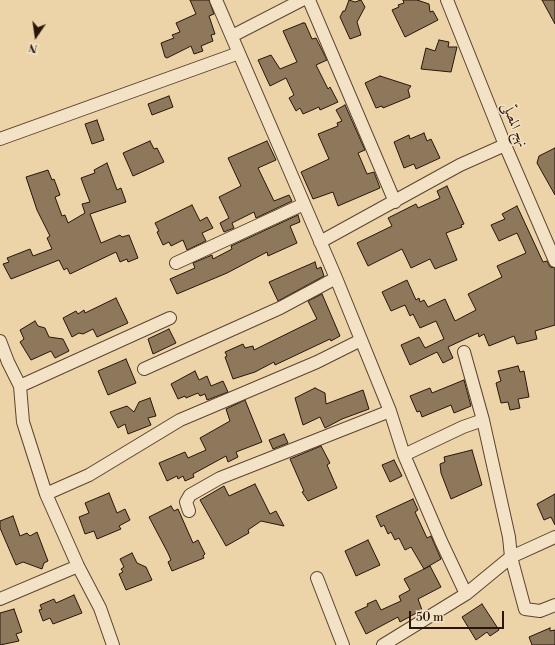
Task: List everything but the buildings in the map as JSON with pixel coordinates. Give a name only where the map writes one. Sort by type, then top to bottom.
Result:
[{"type":"street","points":[[216,0],[336,278],[390,411],[404,455],[441,541],[466,594]]},
{"type":"street","points":[[232,36],[302,0]]},
{"type":"street","points":[[309,0],[395,202]]},
{"type":"street","name":"نهج المصلّى","points":[[447,0],[505,144],[555,261]]},
{"type":"street","points":[[0,139],[239,53]]},
{"type":"street","points":[[320,242],[460,165],[505,144]]},
{"type":"street","points":[[176,263],[304,204]]},
{"type":"street","points":[[144,369],[280,308],[336,278]]},
{"type":"street","points":[[20,386],[170,318]]},
{"type":"street","points":[[46,494],[89,475],[180,420],[317,362],[361,340]]},
{"type":"street","points":[[0,341],[8,362],[20,386],[24,422],[46,494],[78,566],[100,608],[113,645]]},
{"type":"street","points":[[464,352],[483,420],[509,537],[512,557],[525,609],[540,611],[555,605]]},
{"type":"street","points":[[189,511],[186,502],[190,495],[220,478],[390,411]]},
{"type":"street","points":[[404,455],[463,427],[483,420]]},
{"type":"street","points":[[383,645],[466,594],[512,557],[555,537]]},
{"type":"street","points":[[0,599],[78,566]]},
{"type":"street","points":[[317,578],[343,645]]}]
